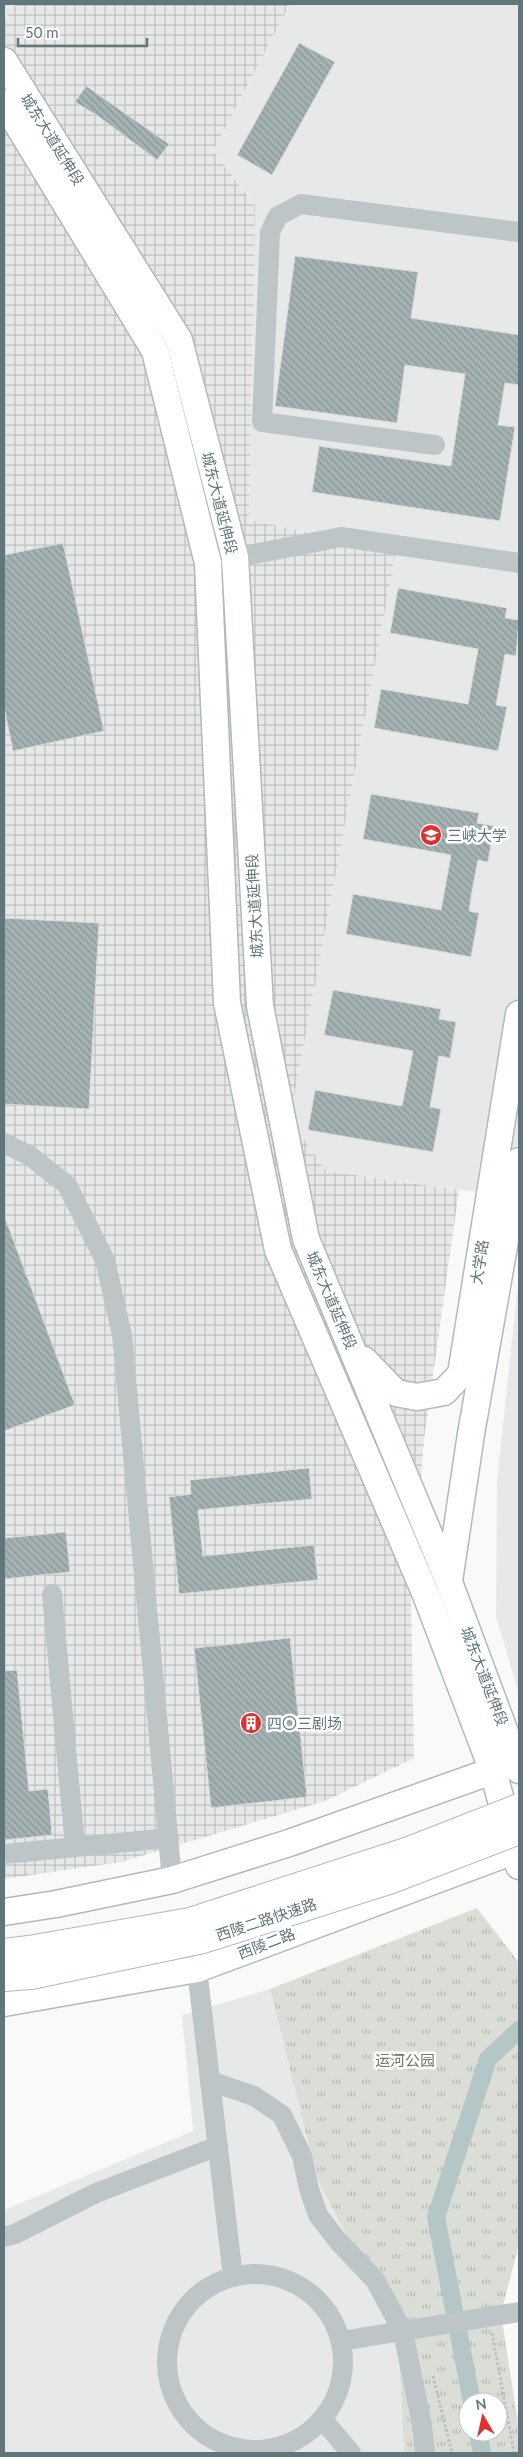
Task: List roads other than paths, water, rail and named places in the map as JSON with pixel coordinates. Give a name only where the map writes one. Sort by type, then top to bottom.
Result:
[{"type":"highway","name":"西陵二路快速路","points":[[4,1953],[190,1922],[409,1851],[519,1808]]},
{"type":"highway","name":"西陵二路快速路","points":[[4,1977],[31,1975],[203,1939],[389,1880],[518,1849]]},
{"type":"main road","name":"城东大道延伸段","points":[[4,61],[179,340],[235,557],[260,1006],[306,1240],[352,1346],[449,1582],[519,1765]]},
{"type":"main road","name":"城东大道延伸段","points":[[4,102],[155,351],[208,563],[227,1003],[278,1250],[426,1595],[493,1771],[518,1849]]},
{"type":"main road","name":"大学路","points":[[352,1346],[396,1393],[417,1396],[444,1392],[461,1374],[519,1014]]},
{"type":"main road","name":"大学路","points":[[449,1582],[471,1434],[513,1244],[519,1161]]},
{"type":"main road","points":[[4,1912],[56,1904],[172,1880],[289,1843],[493,1771],[519,1765]]},
{"type":"main road","name":"西陵二路","points":[[4,2003],[197,1969],[518,1849]]},
{"type":"street","points":[[435,445],[262,422],[270,232],[278,216],[301,204],[519,232]]},
{"type":"street","points":[[208,563],[341,537],[519,563]]},
{"type":"street","points":[[4,1142],[30,1156],[67,1185],[105,1260],[122,1335],[172,1880]]},
{"type":"street","points":[[52,1594],[75,1848]]},
{"type":"street","points":[[4,1854],[169,1838]]},
{"type":"street","points":[[197,1969],[233,2277]]},
{"type":"street","points":[[210,2081],[254,2096],[282,2115],[302,2156],[309,2189],[318,2215],[338,2241],[375,2280],[411,2330],[425,2453]]},
{"type":"street","points":[[4,2237],[15,2234],[96,2193],[218,2146]]},
{"type":"street","points":[[261,2274],[288,2280],[312,2295],[330,2316],[340,2341],[343,2369],[337,2396],[322,2419],[301,2437],[273,2449],[242,2450],[214,2440],[189,2422],[173,2397],[166,2367],[170,2337],[183,2310],[205,2289],[233,2277],[261,2274]]},
{"type":"street","points":[[340,2341],[519,2312]]},
{"type":"street","points":[[322,2419],[351,2453]]},
{"type":"waterway","points":[[470,2392],[436,2217],[488,2059],[519,2030]]},
{"type":"waterway","points":[[480,2442],[482,2453]]},
{"type":"place","name":"三峡大学","points":[[431,835]]},
{"type":"place","name":"四〇三剧场","points":[[251,1723]]},
{"type":"park label","name":"运河公园","points":[[405,2060]]}]
